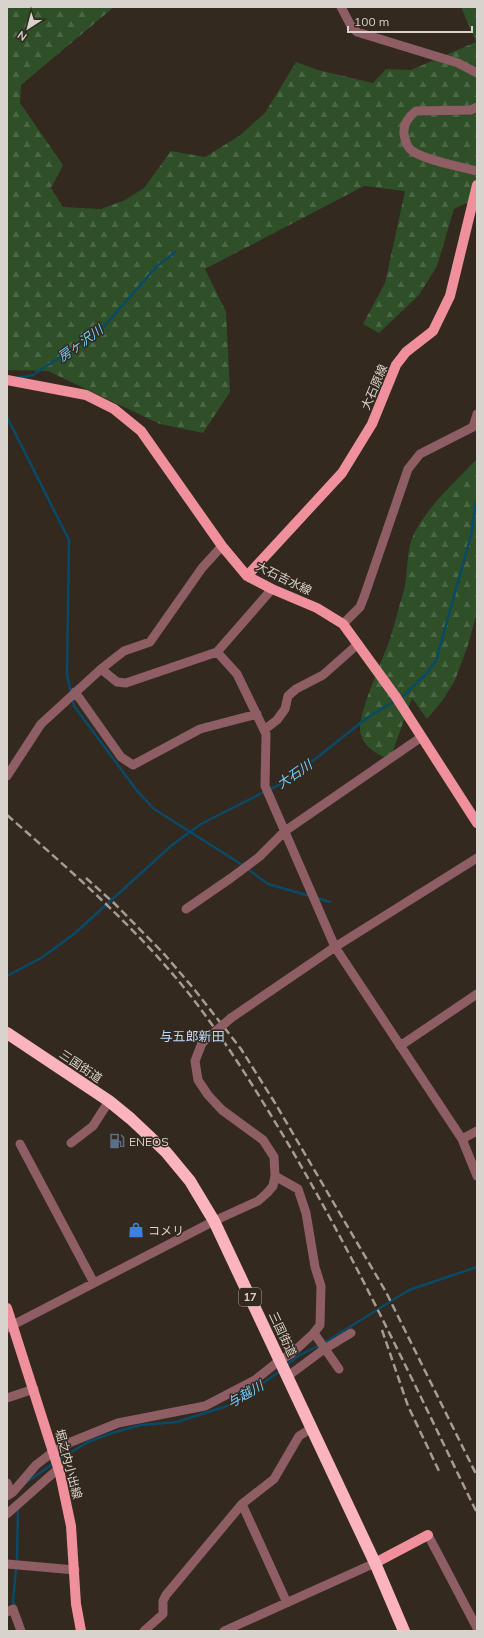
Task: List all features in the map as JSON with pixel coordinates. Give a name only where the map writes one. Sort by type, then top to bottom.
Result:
[{"type":"highway","name":"三国街道","points":[[7,1032],[109,1100],[166,1152],[190,1181],[214,1221],[288,1376],[375,1563],[404,1631]]},
{"type":"main road","name":"大石原線","points":[[247,576],[342,472],[372,424],[396,365],[406,352],[433,331],[450,296],[477,185]]},
{"type":"main road","name":"大石吉水線","points":[[7,380],[86,395],[114,409],[141,431],[222,546],[247,576],[272,589],[317,608],[344,624],[398,700],[420,738],[477,823]]},
{"type":"main road","name":"堀之内小出線","points":[[7,1308],[10,1326],[34,1389],[58,1467],[72,1526],[76,1604],[81,1631]]},
{"type":"main road","points":[[375,1563],[428,1535]]},
{"type":"street","points":[[341,7],[357,32],[458,63],[477,74]]},
{"type":"street","points":[[477,107],[471,110],[416,111],[409,116],[404,129],[405,140],[410,149],[419,155],[477,171]]},
{"type":"street","points":[[344,624],[360,606],[364,597],[408,469],[420,454],[473,427],[477,414]]},
{"type":"street","points":[[7,776],[41,724],[75,692],[124,651],[150,642],[202,568],[222,546]]},
{"type":"street","points":[[101,669],[117,682],[126,683],[217,652],[272,589]]},
{"type":"street","points":[[264,730],[277,720],[285,709],[288,696],[296,688],[322,675],[358,644]]},
{"type":"street","points":[[217,652],[237,674],[266,734],[266,786],[336,947],[462,1139],[477,1176]]},
{"type":"street","points":[[75,692],[121,757],[133,765],[200,729],[257,714]]},
{"type":"street","points":[[186,909],[259,857],[286,831],[420,738]]},
{"type":"street","points":[[10,1326],[214,1221],[258,1201],[267,1193],[273,1186],[275,1176],[274,1157],[264,1140],[222,1110],[208,1095],[198,1080],[195,1061],[202,1043],[231,1018],[336,947],[477,858]]},
{"type":"street","points":[[400,1046],[477,994]]},
{"type":"street","points":[[71,1143],[92,1126],[109,1100]]},
{"type":"street","points":[[462,1139],[477,1131]]},
{"type":"street","points":[[20,1144],[94,1283]]},
{"type":"street","points":[[9,1494],[36,1466],[71,1442],[118,1423],[205,1406],[255,1380],[280,1360],[317,1336],[320,1325],[321,1286],[314,1268],[306,1213],[298,1189],[275,1176]]},
{"type":"street","points":[[288,1376],[325,1348],[351,1333]]},
{"type":"street","points":[[317,1336],[338,1369]]},
{"type":"street","points":[[7,1398],[34,1389]]},
{"type":"street","points":[[144,1631],[163,1614],[163,1601],[166,1595],[242,1504],[274,1480],[299,1436],[312,1428]]},
{"type":"street","points":[[7,1514],[58,1467]]},
{"type":"street","points":[[7,1483],[9,1494]]},
{"type":"street","points":[[242,1504],[287,1603]]},
{"type":"street","points":[[428,1535],[477,1628]]},
{"type":"street","points":[[224,1631],[375,1563]]},
{"type":"street","points":[[13,1564],[75,1570]]},
{"type":"street","points":[[7,1612],[14,1609],[21,1631]]},
{"type":"green space","points":[[7,7],[114,7],[21,85],[20,103],[63,165],[51,188],[63,207],[101,209],[125,200],[144,188],[171,151],[205,157],[239,136],[265,113],[296,62],[318,70],[373,83],[386,69],[411,70],[476,42],[461,7],[477,7],[477,198],[454,209],[437,266],[419,295],[379,333],[363,324],[385,283],[405,191],[364,186],[205,269],[226,312],[230,392],[203,433],[160,424],[48,371],[7,370]]},
{"type":"green space","points":[[477,459],[477,612],[468,645],[455,680],[443,700],[427,719],[412,698],[390,759],[375,752],[366,744],[361,735],[360,729],[363,710],[390,639],[404,590],[410,545],[416,530],[429,511]]},
{"type":"waterway","name":"房ヶ沢川","points":[[17,378],[33,375],[101,330],[156,267],[175,252]]},
{"type":"waterway","points":[[7,417],[69,540],[67,674],[71,693]]},
{"type":"waterway","name":"大石川","points":[[400,699],[426,674],[436,661],[471,535],[477,495]]},
{"type":"waterway","points":[[72,698],[74,706],[138,792],[154,809],[244,866]]},
{"type":"waterway","name":"大石川","points":[[269,790],[290,779],[368,717],[395,701]]},
{"type":"waterway","name":"大石川","points":[[7,976],[41,958],[74,934],[172,845],[201,824],[264,792]]},
{"type":"waterway","points":[[248,869],[268,884],[310,896]]},
{"type":"waterway","points":[[317,898],[330,902]]},
{"type":"waterway","name":"与越川","points":[[324,1343],[409,1290],[477,1267]]},
{"type":"waterway","name":"与越川","points":[[287,1365],[298,1356],[320,1345]]},
{"type":"waterway","name":"与越川","points":[[58,1460],[88,1442],[112,1433],[141,1425],[177,1422],[227,1406],[244,1397],[280,1371]]},
{"type":"waterway","name":"与越川","points":[[27,1482],[54,1463]]},
{"type":"waterway","points":[[16,1608],[13,1602],[17,1558],[18,1509]]},
{"type":"railway","points":[[7,815],[103,901],[148,946],[190,995],[231,1052],[293,1152],[318,1196],[366,1286],[477,1513]]},
{"type":"railway","points":[[86,878],[115,904],[165,955],[241,1049],[275,1103],[386,1292],[477,1476]]},
{"type":"railway","points":[[382,1330],[408,1406],[439,1471]]},
{"type":"place","name":"ENEOS","points":[[117,1141]]},
{"type":"place","name":"コメリ","points":[[136,1230]]},
{"type":"district","name":"与五郎新田","points":[[192,1036]]}]
